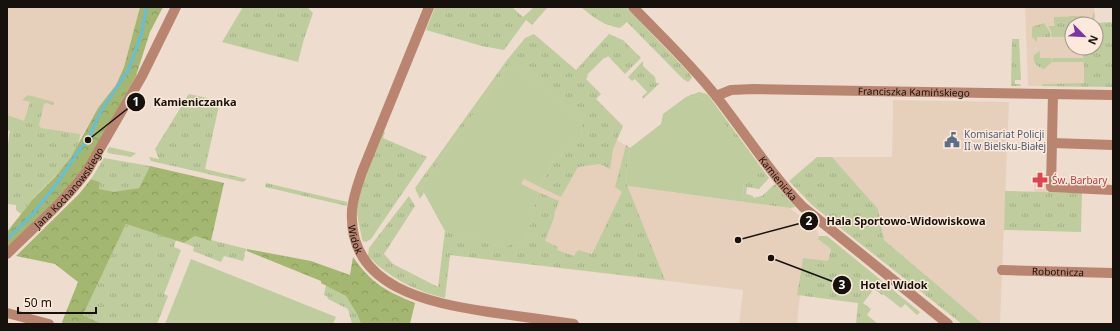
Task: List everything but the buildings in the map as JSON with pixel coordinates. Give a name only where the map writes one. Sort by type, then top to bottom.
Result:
[{"type":"street","name":"Jana Kochanowskiego","points":[[7,254],[60,203],[87,171],[142,76],[176,7]]},
{"type":"street","name":"Widok","points":[[429,7],[356,190],[352,209],[352,222],[354,232],[365,261],[382,278],[394,286],[430,300],[451,306],[574,324]]},
{"type":"street","name":"Kamienicka","points":[[633,7],[705,83],[776,178],[803,207],[948,324]]},
{"type":"street","name":"Franciszka Kamińskiego","points":[[716,96],[731,90],[754,89],[1113,95]]},
{"type":"street","points":[[1053,94],[1051,187],[1113,190]]},
{"type":"street","points":[[1052,143],[1113,145]]},
{"type":"street","name":"Robotnicza","points":[[1002,270],[1113,273]]},
{"type":"street","points":[[7,313],[49,324]]},
{"type":"shaded area","points":[[7,7],[140,7],[124,67],[116,85],[98,108],[80,138],[7,127]]},
{"type":"shaded area","points":[[1025,7],[1094,7],[1095,16],[1064,16],[1064,56],[1089,56],[1087,87],[1028,86]]},
{"type":"shaded area","points":[[510,63],[570,73],[623,126],[617,140],[630,148],[625,180],[628,186],[790,208],[800,216],[798,219],[812,230],[816,228],[819,236],[818,239],[831,249],[828,262],[803,258],[797,295],[800,295],[797,324],[739,324],[743,290],[442,254],[445,231],[421,187]]},
{"type":"shaded area","points":[[893,100],[1009,102],[1000,324],[983,324],[884,240],[878,209],[832,157],[892,157]]},
{"type":"shaded area","points":[[1035,175],[1047,175],[1047,192],[1034,192]]},
{"type":"green space","points":[[140,7],[164,7],[150,32],[136,76],[99,143],[75,181],[7,250],[7,232],[32,200],[55,177],[71,157],[98,108],[116,85],[124,67]]},
{"type":"green space","points":[[243,7],[307,7],[313,13],[298,62],[222,42]]},
{"type":"green space","points":[[435,7],[512,7],[523,17],[534,7],[548,7],[532,25],[526,20],[504,50],[482,46],[426,30]]},
{"type":"green space","points":[[581,7],[626,7],[690,74],[692,78],[688,82],[683,79],[627,22],[620,28],[609,25],[595,18]]},
{"type":"green space","points":[[1054,17],[1064,17],[1064,37],[1052,37],[1048,26],[1055,26]]},
{"type":"green space","points":[[1104,22],[1113,22],[1113,87],[1042,86],[1043,84],[1084,83],[1084,62],[1052,62],[1052,58],[1083,58],[1083,56],[1104,56]]},
{"type":"green space","points":[[1044,23],[1050,32],[1050,37],[1037,37],[1037,42],[1032,37],[1032,27]]},
{"type":"green space","points":[[534,34],[576,70],[609,34],[623,40],[641,58],[625,74],[608,56],[604,58],[587,75],[588,76],[586,79],[601,94],[596,99],[623,126],[613,149],[610,169],[600,164],[578,167],[561,197],[540,187],[552,163],[581,137],[582,121],[550,92],[510,63],[421,187],[424,192],[420,199],[415,188],[507,60],[525,38]]},
{"type":"green space","points":[[1012,39],[1019,39],[1021,80],[1015,80],[1015,84],[1020,84],[1021,86],[1011,86]]},
{"type":"green space","points":[[1040,51],[1040,58],[1051,58],[1052,62],[1044,69],[1037,66],[1034,62],[1034,55]]},
{"type":"green space","points":[[643,61],[643,66],[655,77],[656,83],[660,83],[643,99],[642,97],[647,92],[635,79],[632,81],[628,77]]},
{"type":"green space","points":[[510,63],[550,92],[582,121],[581,137],[552,163],[540,187],[524,179],[521,184],[538,192],[527,239],[504,247],[445,231],[421,187]]},
{"type":"green space","points":[[699,92],[707,94],[769,178],[759,189],[747,187],[746,194],[753,196],[753,198],[762,196],[775,184],[795,207],[790,208],[752,203],[752,198],[743,196],[744,182],[703,99],[695,96],[686,97]]},
{"type":"green space","points":[[189,94],[220,101],[205,169],[247,179],[243,182],[151,161],[149,157],[159,159],[155,149]]},
{"type":"green space","points":[[28,95],[54,102],[53,105],[46,103],[44,104],[39,125],[41,128],[80,134],[79,142],[69,160],[21,214],[16,210],[16,205],[7,204],[7,150],[10,131],[7,130],[7,115],[24,121],[30,102],[22,100]]},
{"type":"green space","points":[[695,96],[710,104],[757,167],[754,183],[744,182],[743,196],[753,198],[752,203],[628,186],[625,180],[630,148],[661,124],[663,114],[686,97]]},
{"type":"green space","points":[[383,132],[385,132],[383,138],[427,157],[371,239],[366,242],[362,239],[356,209],[362,183]]},
{"type":"green space","points":[[626,145],[630,148],[625,180],[665,280],[450,255],[445,298],[424,292],[404,283],[385,271],[368,256],[369,248],[409,196],[415,206],[384,254],[393,264],[438,287],[445,231],[504,247],[527,239],[538,192],[559,201],[545,241],[558,247],[557,250],[574,256],[578,250],[592,254],[622,192],[615,187]]},
{"type":"green space","points":[[109,147],[136,153],[131,157],[108,153],[107,151]]},
{"type":"green space","points":[[817,157],[832,157],[878,209],[884,240],[983,324],[962,324],[812,205],[789,181]]},
{"type":"green space","points":[[104,158],[150,166],[139,188],[114,193],[99,189],[100,182],[91,179]]},
{"type":"green space","points":[[150,166],[224,183],[211,241],[195,236],[184,243],[126,224],[83,315],[102,324],[63,324],[62,322],[78,282],[55,264],[16,256],[79,194],[91,179],[100,182],[99,189],[114,192],[139,188]]},
{"type":"green space","points":[[266,183],[347,202],[347,206],[265,187]]},
{"type":"green space","points":[[1005,191],[1082,193],[1081,232],[1004,230]]},
{"type":"green space","points":[[126,224],[176,240],[174,247],[181,250],[164,294],[168,296],[157,324],[102,324],[83,315]]},
{"type":"green space","points":[[195,236],[247,249],[244,254],[243,261],[224,256],[221,262],[193,251],[194,247],[184,243]]},
{"type":"green space","points":[[819,236],[827,236],[920,312],[917,315],[905,304],[901,308],[874,289],[863,303],[871,309],[867,315],[878,324],[856,324],[858,303],[797,295],[803,258],[828,261],[831,249],[818,239]]},
{"type":"green space","points":[[247,249],[311,261],[350,275],[353,257],[367,274],[380,286],[415,303],[410,324],[361,324],[346,296],[321,283],[321,281],[247,251]]},
{"type":"green space","points":[[191,259],[336,317],[333,324],[165,324]]},
{"type":"green space","points":[[326,285],[346,296],[361,324],[352,324],[348,309],[328,299],[327,296],[324,295]]},
{"type":"waterway","points":[[7,239],[32,215],[88,140],[100,113],[129,69],[141,35],[147,7]]},
{"type":"place","name":"Kamieniczanka","points":[[88,140]]},
{"type":"place","name":"Komisariat Policji II w Bielsku-Białej","points":[[952,140]]},
{"type":"place","name":"Św. Barbary","points":[[1040,180]]},
{"type":"place","name":"Hala Sportowo-Widowiskowa","points":[[738,240]]},
{"type":"place","name":"Hotel Widok","points":[[771,258]]}]
